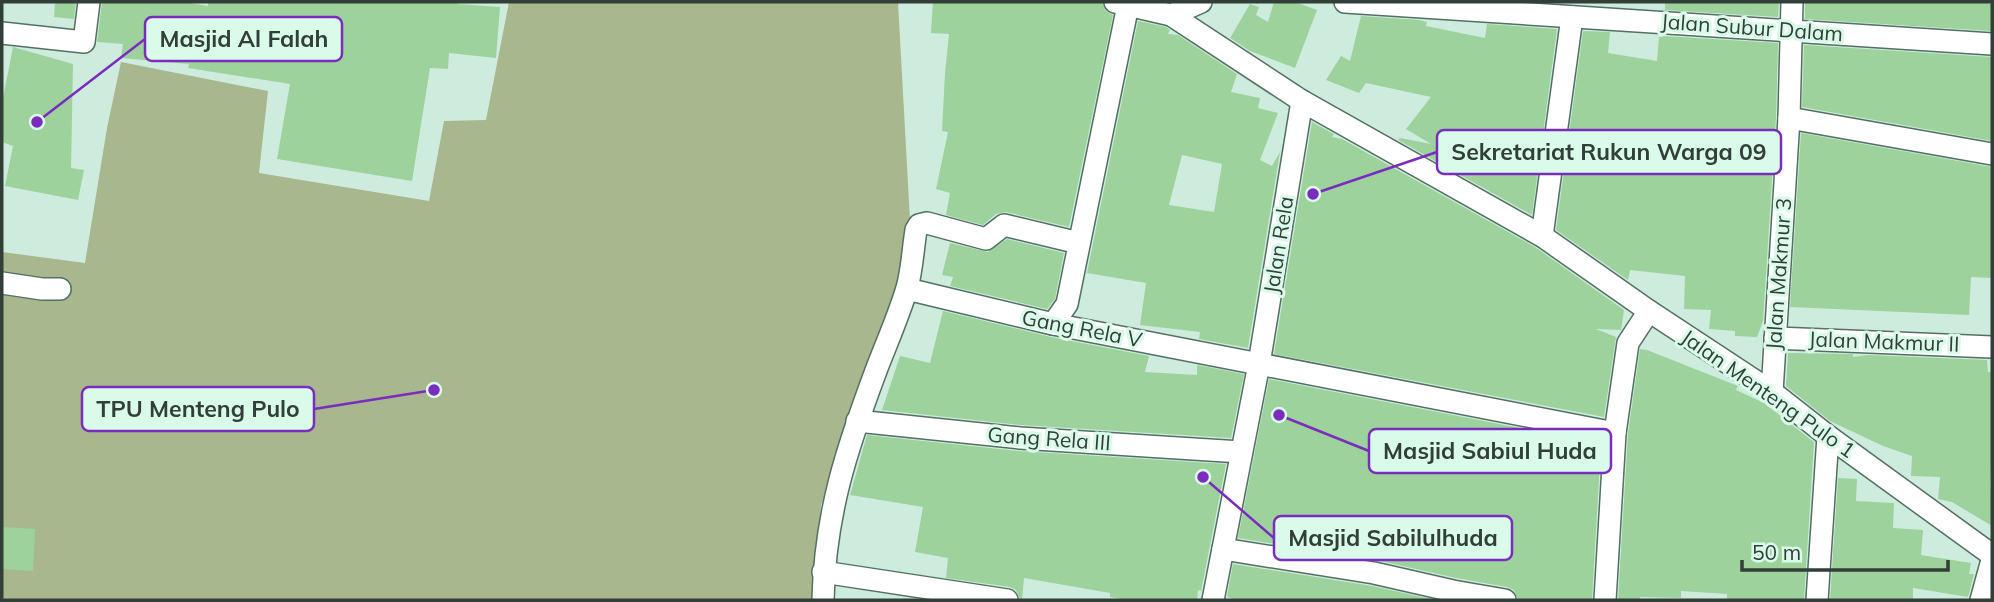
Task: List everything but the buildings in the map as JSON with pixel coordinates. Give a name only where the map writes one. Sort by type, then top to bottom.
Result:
[{"type":"street","points":[[2,33],[84,42],[89,2]]},
{"type":"street","points":[[1171,15],[1201,2]]},
{"type":"street","name":"Jalan Subur Dalam","points":[[1345,2],[1572,17],[1598,10],[1793,30],[1992,44]]},
{"type":"street","name":"Jalan Makmur 3","points":[[1772,392],[1789,118],[1792,2]]},
{"type":"street","points":[[1053,324],[1067,304],[1121,3],[1171,15],[1302,101]]},
{"type":"street","points":[[1542,236],[1572,17]]},
{"type":"street","name":"Jalan Menteng Pulo 1","points":[[1302,101],[1542,236],[1772,392],[1992,557]]},
{"type":"street","name":"Jalan Rela","points":[[1213,600],[1259,365],[1302,101]]},
{"type":"street","points":[[1789,118],[1992,155]]},
{"type":"street","points":[[823,600],[823,572],[832,508],[840,475],[857,421],[907,289],[919,225],[927,223],[986,239],[1004,225],[1079,243]]},
{"type":"street","points":[[2,283],[60,289]]},
{"type":"street","name":"Gang Rela V","points":[[907,289],[1053,324],[1615,433]]},
{"type":"street","points":[[1605,600],[1615,433],[1628,343],[1649,311]]},
{"type":"street","name":"Jalan Makmur II","points":[[1775,338],[1992,347]]},
{"type":"street","name":"Gang Rela III","points":[[857,421],[1020,438],[1241,452]]},
{"type":"street","points":[[1817,600],[1828,436]]},
{"type":"street","points":[[1223,549],[1374,573],[1506,600]]},
{"type":"street","points":[[1981,600],[1992,557]]},
{"type":"street","points":[[823,572],[998,599]]},
{"type":"green space","points":[[509,2],[898,2],[913,275],[821,505],[815,600],[2,600],[2,252],[85,263],[107,128],[121,62],[268,91],[259,173],[429,201],[444,121],[486,120]]},
{"type":"place","name":"Masjid Al Falah","points":[[37,122]]},
{"type":"place","name":"Sekretariat Rukun Warga 09","points":[[1313,194]]},
{"type":"place","name":"TPU Menteng Pulo","points":[[434,390]]},
{"type":"place","name":"Masjid Sabiul Huda","points":[[1279,415]]},
{"type":"place","name":"Masjid Sabilulhuda","points":[[1203,477]]}]
